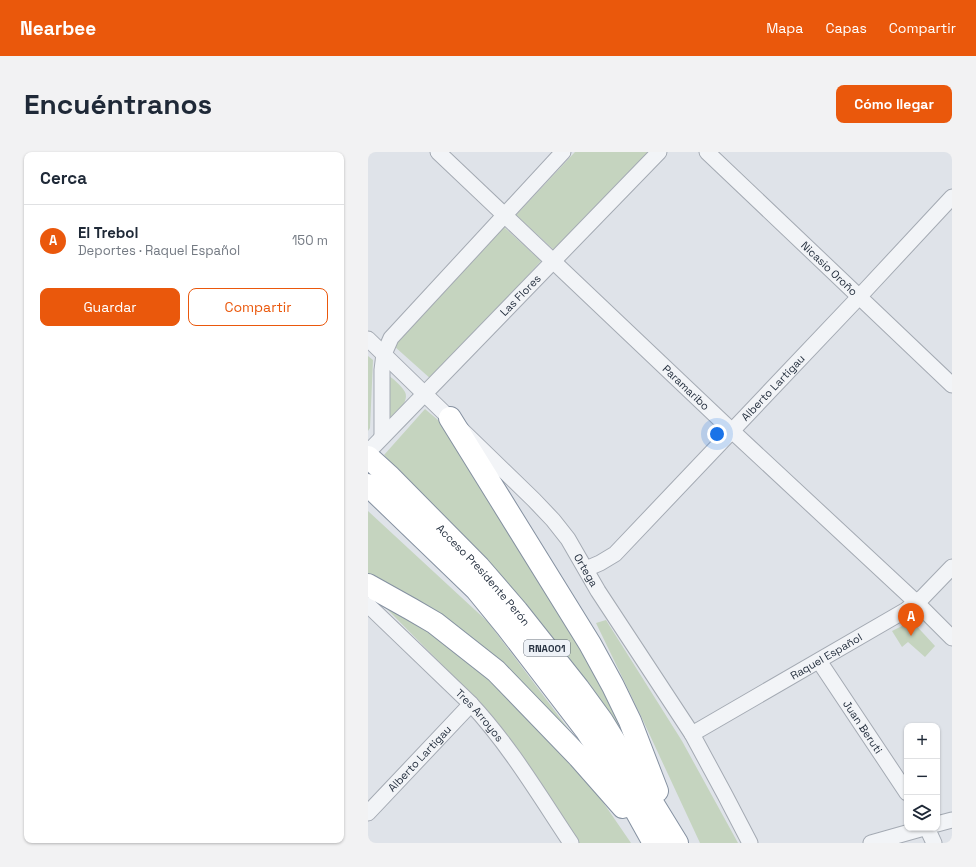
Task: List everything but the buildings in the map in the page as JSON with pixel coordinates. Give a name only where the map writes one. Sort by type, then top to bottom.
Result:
[{"type":"highway","points":[[450,418],[582,631],[613,686],[630,721],[677,842]]},
{"type":"highway","name":"Acceso Presidente Perón","points":[[374,448],[379,486],[476,589],[507,627],[590,736],[630,800],[654,843]]},
{"type":"highway","name":"Acceso Presidente Perón","points":[[379,486],[488,578],[517,611],[602,721],[677,842]]},
{"type":"highway","points":[[368,585],[435,623],[496,671],[579,757],[625,809],[651,843]]},
{"type":"street","name":"Paramaribo","points":[[438,152],[553,262],[917,603],[952,638]]},
{"type":"street","points":[[374,448],[384,354],[391,338],[563,152]]},
{"type":"street","name":"Las Flores","points":[[374,448],[659,152]]},
{"type":"street","name":"Nicasio Oroño","points":[[707,152],[952,385]]},
{"type":"street","name":"Alberto Lartigau","points":[[586,569],[615,554],[952,197]]},
{"type":"street","name":"Ortega","points":[[368,339],[534,500],[568,539],[598,591],[692,734],[750,843]]},
{"type":"street","name":"Raquel Español","points":[[692,734],[917,603],[952,567]]},
{"type":"street","name":"Tres Arroyos","points":[[368,605],[471,704],[484,719],[508,749],[571,843]]},
{"type":"street","name":"Juan Beruti","points":[[819,661],[904,788]]},
{"type":"street","name":"Alberto Lartigau","points":[[368,814],[471,704]]},
{"type":"street","points":[[940,823],[952,820]]},
{"type":"street","points":[[871,843],[913,831]]},
{"type":"street","points":[[928,831],[934,843]]},
{"type":"green space","points":[[575,152],[650,152],[556,252],[516,215]]},
{"type":"green space","points":[[504,227],[541,261],[432,380],[394,346]]},
{"type":"green space","points":[[368,356],[373,360],[370,428],[368,431]]},
{"type":"green space","points":[[387,374],[402,387],[406,396],[403,404],[388,424]]},
{"type":"green space","points":[[425,409],[457,436],[584,649],[624,736],[524,610],[384,455]]},
{"type":"green space","points":[[368,511],[488,622],[585,751],[423,605],[368,574]]},
{"type":"green space","points":[[382,604],[408,615],[491,676],[594,789],[631,843],[578,843],[478,701]]},
{"type":"green space","points":[[606,620],[682,741],[738,843],[700,843],[596,623]]},
{"type":"green space","points":[[912,621],[935,646],[925,657],[908,642],[902,647],[892,631]]},
{"type":"place","name":"El Trebol","points":[[911,636]]}]
